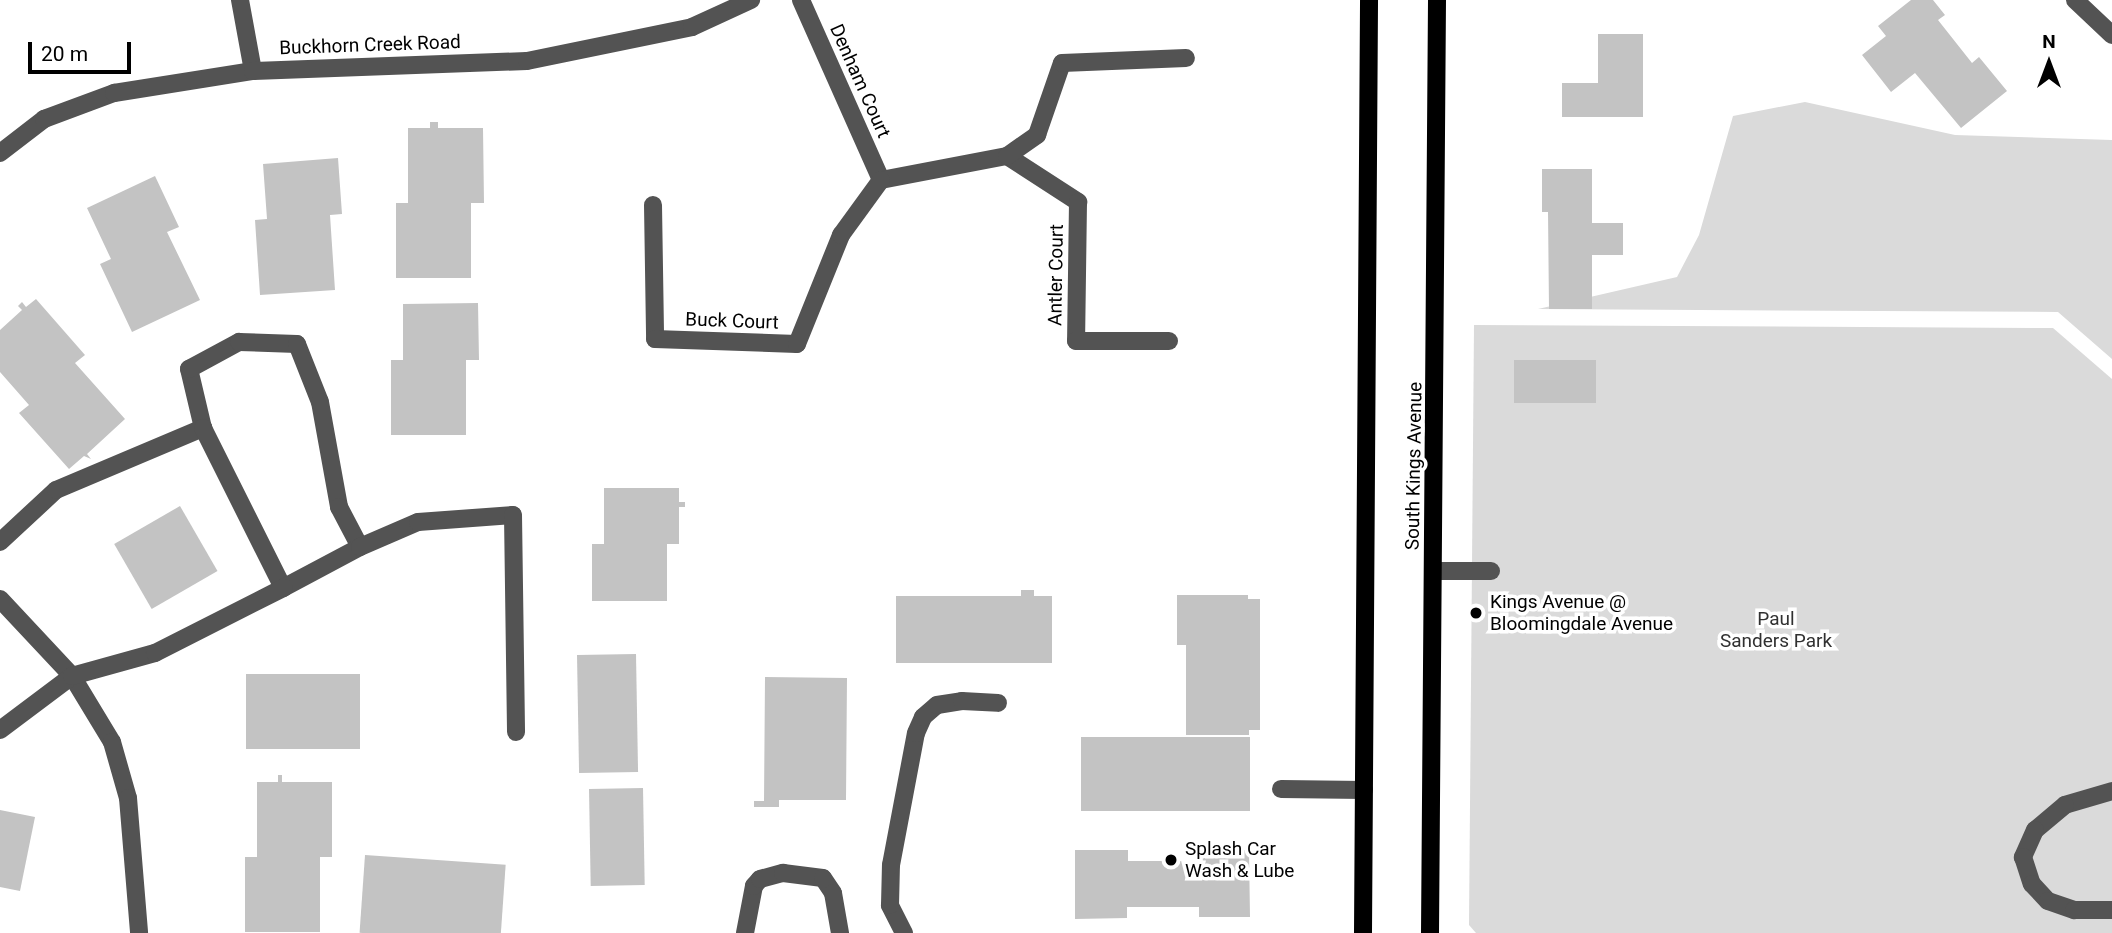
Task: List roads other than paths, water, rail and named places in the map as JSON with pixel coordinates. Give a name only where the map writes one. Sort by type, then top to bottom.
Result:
[{"type":"main road","points":[[1363,933],[1369,0]]},
{"type":"main road","name":"South Kings Avenue","points":[[1430,933],[1437,0]]},
{"type":"street","points":[[240,0],[253,71]]},
{"type":"street","name":"Buckhorn Creek Road","points":[[0,153],[44,119],[114,93],[253,71],[527,61],[692,27],[751,0]]},
{"type":"street","name":"Denham Court","points":[[801,0],[881,180]]},
{"type":"street","points":[[2075,0],[2112,35]]},
{"type":"street","points":[[881,180],[1007,156],[1037,135],[1062,64],[1186,58]]},
{"type":"street","name":"Antler Court","points":[[1007,156],[1078,202],[1076,341],[1169,341]]},
{"type":"street","name":"Buck Court","points":[[653,205],[655,339],[797,344],[841,235],[881,180]]},
{"type":"street","points":[[283,588],[203,428],[189,369],[239,342],[297,344],[320,402],[339,507],[360,547]]},
{"type":"street","points":[[0,542],[56,491],[203,428]]},
{"type":"street","points":[[0,730],[72,676],[155,653],[360,547],[418,522],[513,516],[516,732]]},
{"type":"street","points":[[1433,571],[1492,571]]},
{"type":"street","points":[[0,599],[72,676],[112,742],[128,798],[139,933]]},
{"type":"street","points":[[904,933],[890,905],[891,865],[916,733],[923,717],[937,705],[962,701],[998,703]]},
{"type":"street","points":[[1281,789],[1364,790]]},
{"type":"street","points":[[2112,792],[2065,805],[2035,830],[2023,857],[2032,884],[2048,901],[2074,909],[2112,910]]},
{"type":"street","points":[[745,933],[754,886],[761,879],[783,873],[823,878],[833,893],[841,933]]},
{"type":"place","name":"Kings Avenue @ Bloomingdale Avenue","points":[[1476,613]]},
{"type":"place","name":"Splash Car Wash & Lube","points":[[1171,860]]},
{"type":"park label","name":"Paul Sanders Park","points":[[1776,630]]}]
